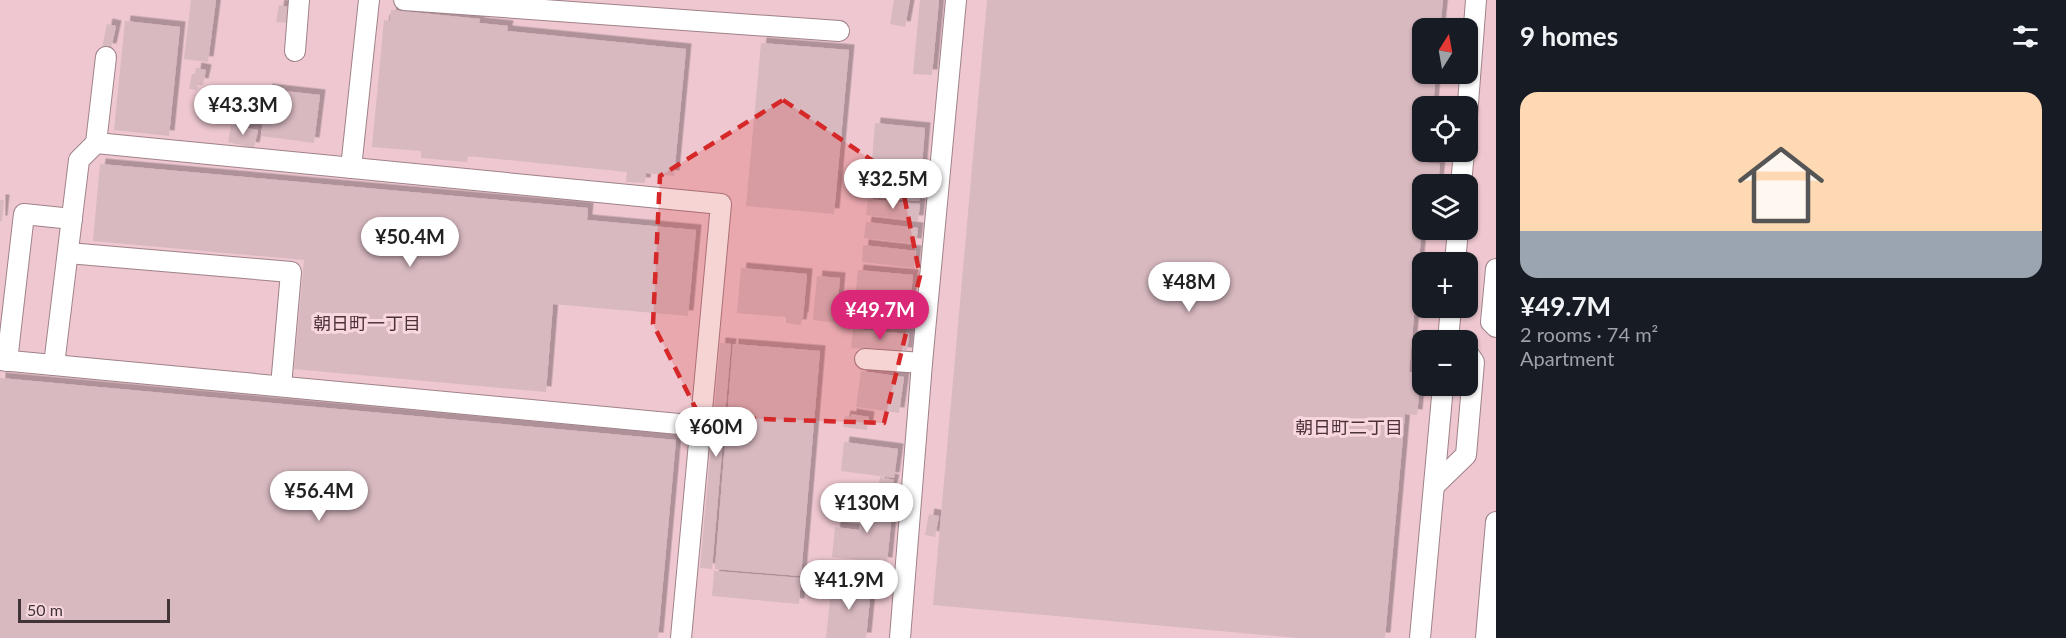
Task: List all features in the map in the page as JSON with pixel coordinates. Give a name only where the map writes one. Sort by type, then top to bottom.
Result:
[{"type":"lane","points":[[295,51],[299,0]]},
{"type":"lane","points":[[351,168],[369,0]]},
{"type":"lane","points":[[404,0],[839,31]]},
{"type":"lane","points":[[906,638],[900,638],[922,363],[956,0]]},
{"type":"lane","points":[[1469,96],[1476,0]]},
{"type":"lane","points":[[54,365],[79,160],[96,143],[106,57]]},
{"type":"lane","points":[[96,143],[721,204],[681,638]]},
{"type":"lane","points":[[72,219],[24,214],[3,361],[699,426]]},
{"type":"lane","points":[[68,253],[291,272],[281,386]]},
{"type":"lane","points":[[1496,269],[1491,322],[1496,327]]},
{"type":"lane","points":[[865,359],[922,363]]},
{"type":"lane","points":[[1420,638],[1442,396]]},
{"type":"lane","points":[[1434,486],[1466,455],[1471,396]]},
{"type":"lane","points":[[1486,638],[1496,522]]},
{"type":"highlighted area","points":[[783,100],[901,180],[920,276],[884,423],[700,417],[653,324],[660,176]]},
{"type":"shaded area","points":[[0,0],[1496,0],[1496,638],[0,638]]},
{"type":"building","points":[[191,0],[216,0],[208,62],[184,59]]},
{"type":"building","points":[[894,0],[910,0],[905,27],[890,24]]},
{"type":"building","points":[[920,0],[939,0],[932,75],[913,74]]},
{"type":"building","points":[[987,0],[1443,0],[1441,18],[1412,18],[1412,84],[1435,84],[1434,96],[1412,96],[1412,162],[1440,164],[1439,174],[1412,174],[1412,240],[1421,240],[1420,252],[1412,252],[1412,318],[1414,318],[1409,372],[1412,372],[1412,396],[1419,396],[1417,415],[1405,414],[1385,638],[1298,638],[933,605]]},
{"type":"building","points":[[279,5],[289,7],[287,23],[276,22]]},
{"type":"building","points":[[391,10],[480,19],[479,23],[508,26],[507,31],[686,49],[674,176],[646,173],[645,183],[626,182],[627,172],[468,156],[467,162],[421,158],[421,151],[372,147],[384,20],[390,21]]},
{"type":"building","points":[[125,21],[180,27],[169,136],[114,130]]},
{"type":"building","points":[[107,24],[116,26],[111,49],[102,48]]},
{"type":"building","points":[[761,43],[849,50],[834,214],[746,206]]},
{"type":"building","points":[[196,68],[206,70],[203,84],[198,83],[197,90],[189,89],[192,74],[195,74]]},
{"type":"building","points":[[267,89],[320,95],[314,143],[261,136]]},
{"type":"building","points":[[248,95],[256,97],[252,123],[244,122]]},
{"type":"building","points":[[875,123],[925,128],[919,201],[869,197]]},
{"type":"building","points":[[231,125],[258,130],[254,148],[228,142]]},
{"type":"building","points":[[100,164],[588,208],[587,220],[696,230],[688,316],[553,304],[546,392],[294,369],[304,260],[93,241]]},
{"type":"building","points":[[868,199],[920,204],[918,221],[866,215]]},
{"type":"building","points":[[0,200],[4,200],[2,221],[0,221]]},
{"type":"building","points":[[866,222],[918,228],[916,244],[864,238]]},
{"type":"building","points":[[863,245],[916,251],[914,268],[862,262]]},
{"type":"building","points":[[741,268],[807,274],[801,325],[786,323],[786,317],[737,313]]},
{"type":"building","points":[[858,270],[913,275],[910,304],[855,299]]},
{"type":"building","points":[[817,276],[840,278],[836,323],[813,320]]},
{"type":"building","points":[[855,305],[911,312],[909,329],[853,323]]},
{"type":"building","points":[[853,329],[909,334],[907,353],[851,348]]},
{"type":"building","points":[[720,343],[731,344],[712,569],[700,568]]},
{"type":"building","points":[[733,344],[820,351],[801,576],[715,569]]},
{"type":"building","points":[[861,371],[904,377],[899,413],[856,407]]},
{"type":"building","points":[[0,378],[676,440],[658,638],[0,638]]},
{"type":"building","points":[[851,414],[869,417],[867,430],[843,427],[845,416],[851,417]]},
{"type":"building","points":[[844,442],[898,449],[894,478],[841,471]]},
{"type":"building","points":[[880,477],[894,480],[891,490],[878,488]]},
{"type":"building","points":[[863,499],[893,502],[887,563],[832,557],[835,527],[859,530]]},
{"type":"building","points":[[838,507],[851,509],[852,522],[835,518]]},
{"type":"building","points":[[929,514],[939,516],[935,537],[925,535]]},
{"type":"building","points":[[714,571],[801,578],[799,604],[712,596]]},
{"type":"building","points":[[833,572],[837,572],[835,588],[846,589],[847,584],[862,585],[862,591],[866,591],[867,578],[872,579],[866,638],[826,638]]},
{"type":"district","name":"朝日町一丁目","points":[[367,324]]},
{"type":"district","name":"朝日町二丁目","points":[[1349,428]]}]
